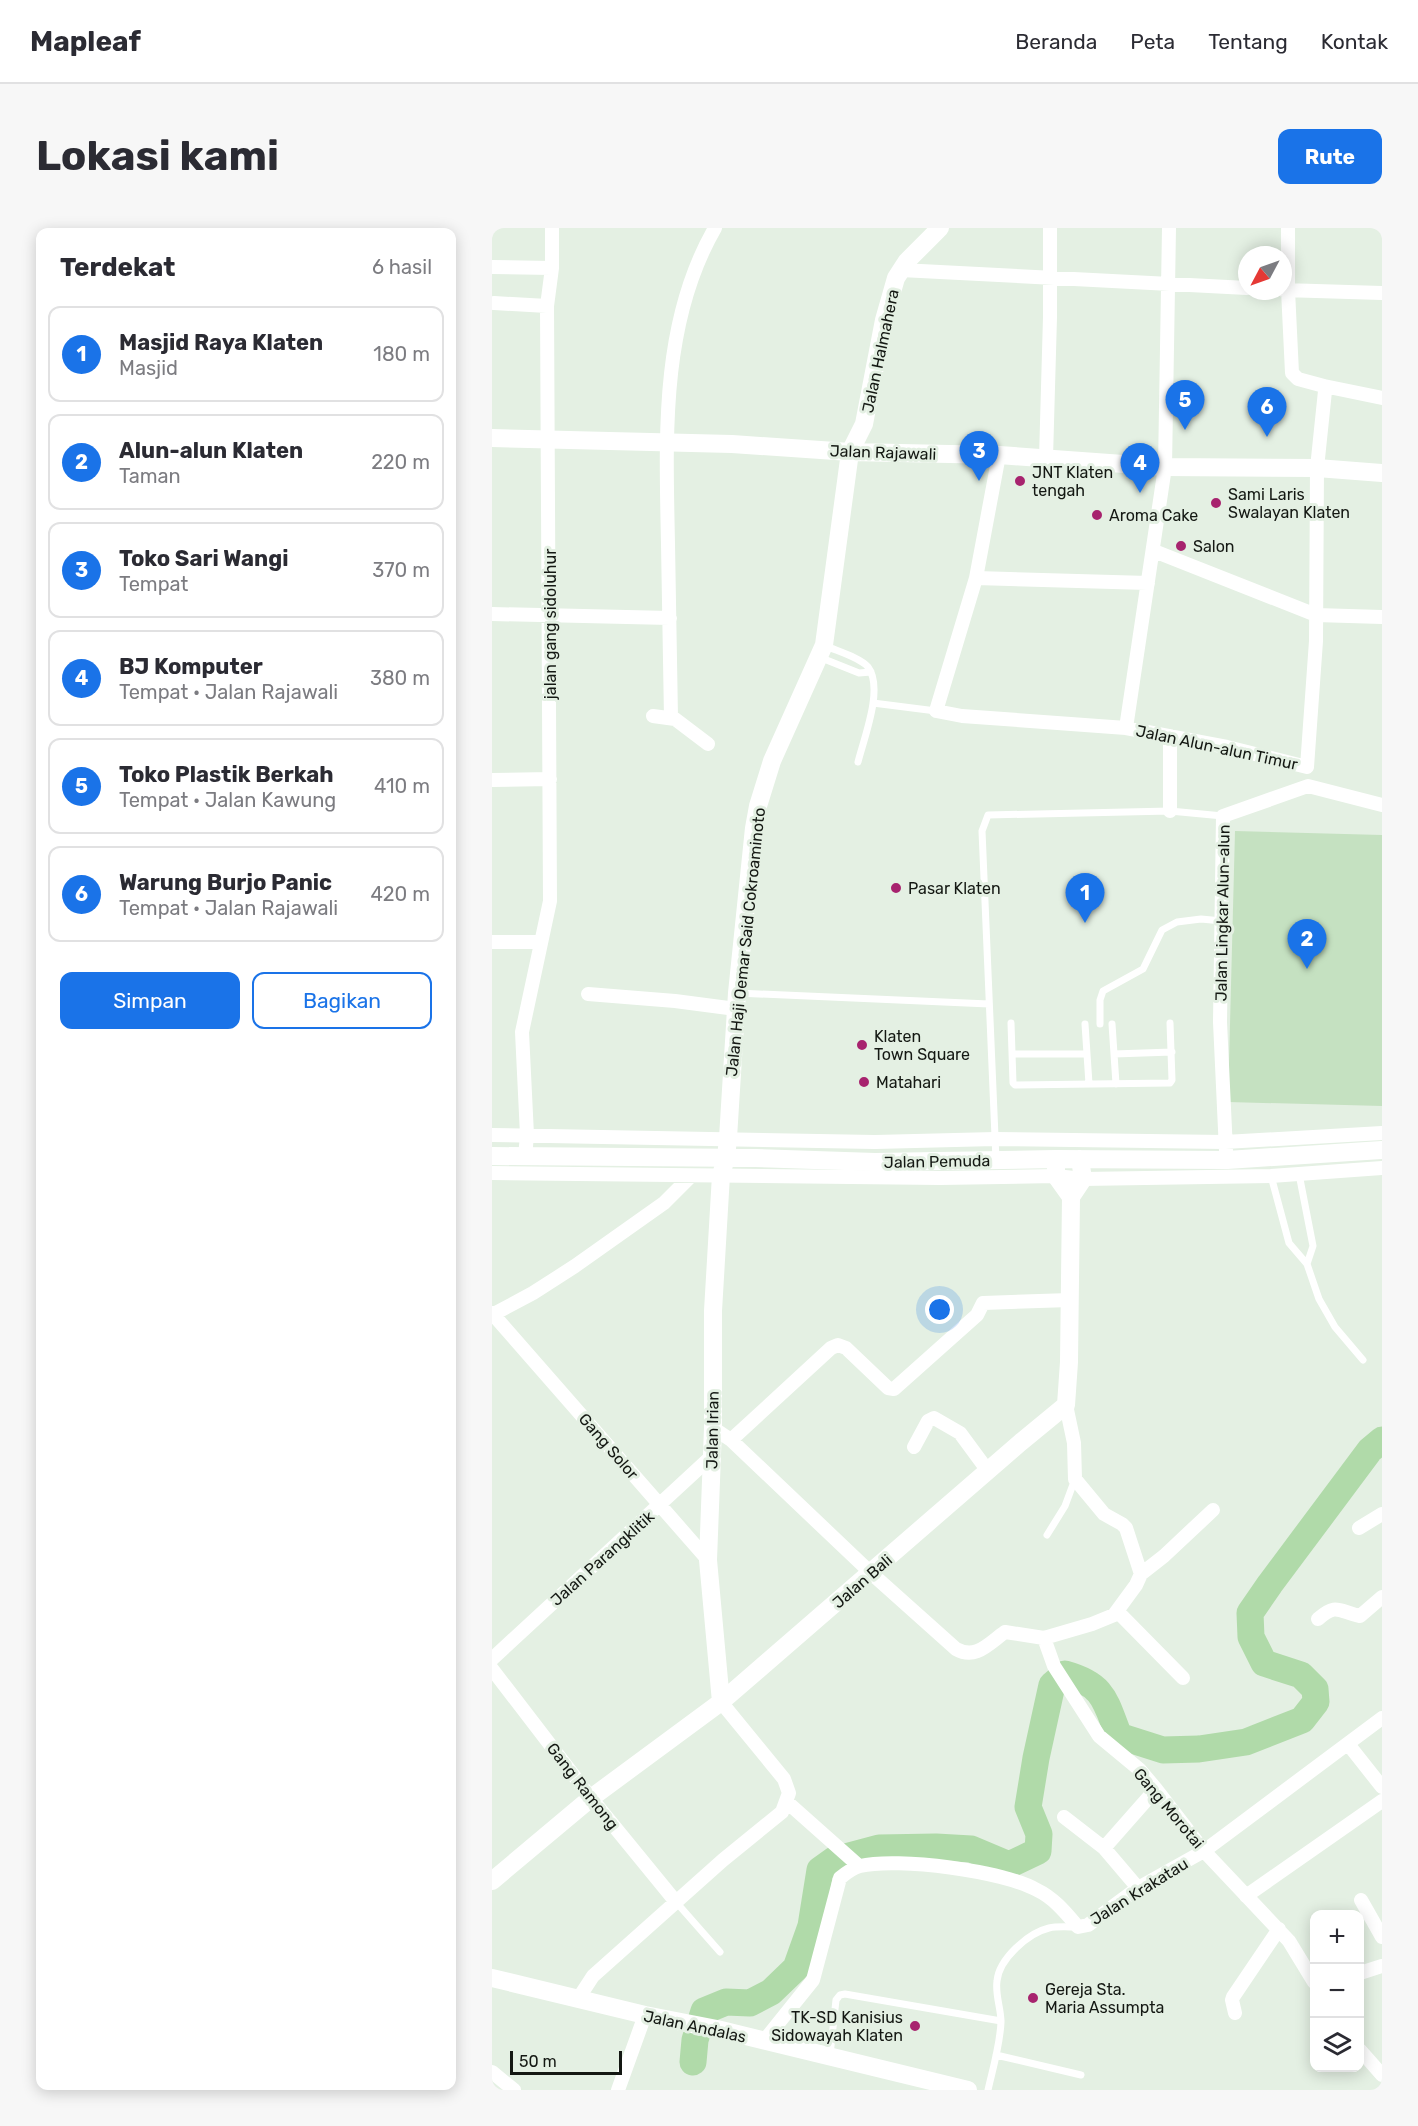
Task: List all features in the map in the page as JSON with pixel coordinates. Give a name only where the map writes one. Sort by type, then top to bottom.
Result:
[{"type":"street","name":"jalan gang sidoluhur","points":[[525,1157],[527,1135],[522,1032],[550,901],[547,306],[552,268],[552,228]]},
{"type":"street","points":[[677,721],[670,618],[666,442],[679,327],[689,285],[702,250],[715,228]]},
{"type":"street","name":"Jalan Halmahera","points":[[850,452],[864,424],[892,288],[912,255],[940,228]]},
{"type":"street","points":[[1046,458],[1050,228]]},
{"type":"street","points":[[1126,728],[1165,467],[1169,228]]},
{"type":"street","points":[[1287,246],[1288,228]]},
{"type":"street","points":[[492,267],[552,268]]},
{"type":"street","points":[[901,270],[1238,287]]},
{"type":"street","points":[[1292,290],[1382,293]]},
{"type":"street","points":[[1286,300],[1292,373],[1298,379],[1382,398]]},
{"type":"street","points":[[494,303],[547,306]]},
{"type":"street","name":"Jalan Alun-alun Timur","points":[[936,711],[962,716],[1126,728],[1227,747],[1307,766],[1316,615],[1317,468],[1324,386]]},
{"type":"street","name":"Jalan Rajawali","points":[[492,438],[666,442],[850,452],[999,455],[1165,467],[1317,468],[1382,473]]},
{"type":"street","name":"Jalan Haji Oemar Said Cokroaminoto","points":[[723,1166],[728,1138],[736,1001],[754,828],[758,806],[772,761],[821,651],[850,452]]},
{"type":"street","points":[[936,711],[976,578],[999,455]]},
{"type":"street","points":[[1154,551],[1316,615],[1382,618]]},
{"type":"street","points":[[976,578],[1148,583]]},
{"type":"street","points":[[492,614],[670,618]]},
{"type":"street","points":[[653,716],[677,721],[708,744]]},
{"type":"street","points":[[1170,736],[1170,810]]},
{"type":"street","points":[[1307,766],[1308,786],[1382,805]]},
{"type":"street","points":[[492,780],[550,779]]},
{"type":"street","name":"Jalan Lingkar Alun-alun","points":[[1227,1160],[1220,1022],[1223,816],[1308,786]]},
{"type":"street","points":[[492,942],[541,942]]},
{"type":"street","points":[[588,994],[675,1001],[736,1001]]},
{"type":"street","points":[[492,1135],[728,1138],[874,1143],[995,1139],[1225,1142],[1382,1133]]},
{"type":"street","name":"Jalan Pemuda","points":[[492,1156],[525,1157],[574,1168],[596,1158],[723,1166],[996,1160],[1056,1168],[1080,1159],[1227,1160],[1382,1150]]},
{"type":"street","points":[[1071,1197],[1083,1179],[1080,1159]]},
{"type":"street","points":[[492,1173],[574,1168],[691,1176],[723,1166],[940,1178],[1056,1168],[1083,1179],[1270,1176],[1382,1168]]},
{"type":"street","name":"Jalan Irian","points":[[721,1702],[708,1560],[713,1428],[712,1311],[723,1166]]},
{"type":"street","points":[[1056,1168],[1071,1197],[1069,1362],[1066,1405],[1074,1443],[1075,1479],[1104,1514],[1126,1528],[1141,1574]]},
{"type":"street","points":[[494,1316],[575,1266],[664,1203],[691,1176]]},
{"type":"street","points":[[731,1440],[831,1348],[838,1345],[846,1348],[888,1388],[894,1389],[977,1315],[982,1303],[1070,1300]]},
{"type":"street","name":"Gang Solor","points":[[494,1316],[708,1560]]},
{"type":"street","name":"Jalan Bali","points":[[492,1881],[591,1798],[721,1702],[1066,1405]]},
{"type":"street","points":[[914,1447],[928,1420],[934,1418],[960,1433],[988,1471]]},
{"type":"street","points":[[713,1428],[731,1440],[871,1574],[964,1654],[976,1652],[1005,1632],[1044,1638],[1114,1615],[1136,1585],[1141,1574],[1164,1556],[1213,1510]]},
{"type":"street","name":"Jalan Parangklitik","points":[[492,1659],[712,1456]]},
{"type":"street","points":[[1359,1528],[1382,1514]]},
{"type":"street","points":[[1318,1619],[1328,1610],[1333,1609],[1342,1609],[1360,1616],[1382,1597]]},
{"type":"street","points":[[1116,1611],[1183,1678]]},
{"type":"street","name":"Gang Morotai","points":[[1044,1638],[1054,1666],[1099,1736],[1140,1770],[1204,1851],[1289,1941],[1310,1975]]},
{"type":"street","name":"Gang Ramong","points":[[492,1669],[591,1798],[676,1902]]},
{"type":"street","points":[[578,1998],[593,1976],[723,1860],[782,1812],[787,1802],[789,1793],[784,1779],[721,1702]]},
{"type":"street","name":"Jalan Krakatau","points":[[857,1864],[951,1867],[1009,1880],[1037,1890],[1059,1905],[1078,1927],[1088,1925],[1138,1888],[1204,1851],[1382,1719]]},
{"type":"street","points":[[1348,1744],[1382,1786]]},
{"type":"street","points":[[1104,1848],[1156,1789]]},
{"type":"street","points":[[1246,1896],[1382,1801]]},
{"type":"street","points":[[764,2041],[813,1980],[840,1878],[857,1864],[787,1802]]},
{"type":"street","points":[[1064,1817],[1104,1848],[1138,1888]]},
{"type":"street","points":[[1361,1900],[1382,1937]]},
{"type":"street","points":[[1234,2006],[1279,1929]]},
{"type":"street","points":[[1364,1971],[1382,1966]]},
{"type":"street","name":"Jalan Andalas","points":[[492,1978],[645,2015],[717,2029],[946,2088],[968,2090]]},
{"type":"street","points":[[618,2090],[645,2015]]},
{"type":"street","points":[[1364,2055],[1382,2075]]},
{"type":"street","points":[[492,2072],[514,2090]]},
{"type":"lane","points":[[821,651],[859,673],[871,672]]},
{"type":"lane","points":[[821,651],[861,662],[871,672],[874,685],[873,704],[858,762]]},
{"type":"lane","points":[[873,704],[936,711]]},
{"type":"lane","points":[[996,1160],[982,831],[988,815],[1170,810],[1223,816]]},
{"type":"lane","points":[[1100,1024],[1100,1000],[1104,991],[1143,969],[1162,930],[1177,922],[1202,919],[1222,921]]},
{"type":"lane","points":[[736,1001],[989,1004]]},
{"type":"lane","points":[[1011,1023],[1013,1083],[1015,1085],[1170,1083],[1172,1080],[1172,1052],[1170,1023]]},
{"type":"lane","points":[[1085,1024],[1089,1084]]},
{"type":"lane","points":[[1113,1024],[1116,1084]]},
{"type":"lane","points":[[1114,1054],[1172,1052]]},
{"type":"lane","points":[[1012,1054],[1087,1054]]},
{"type":"lane","points":[[1109,1140],[1111,1159]]},
{"type":"lane","points":[[874,1143],[874,1162]]},
{"type":"lane","points":[[1299,1174],[1313,1246],[1307,1264]]},
{"type":"lane","points":[[1270,1176],[1288,1243],[1307,1264],[1319,1299],[1335,1327],[1363,1360]]},
{"type":"lane","points":[[1047,1535],[1065,1506],[1075,1479]]},
{"type":"lane","points":[[676,1902],[720,1952]]},
{"type":"lane","points":[[988,2090],[1001,2021],[996,1997],[997,1979],[1001,1966],[1023,1941],[1049,1928],[1078,1927]]},
{"type":"lane","points":[[830,2057],[836,2000],[840,1995],[1001,2021]]},
{"type":"lane","points":[[996,2055],[1081,2075]]},
{"type":"green space","points":[[1235,831],[1382,835],[1382,1106],[1228,1102]]},
{"type":"waterway","points":[[693,2062],[695,2040],[704,2011],[726,2002],[750,2003],[771,1992],[796,1968],[811,1926],[820,1870],[834,1860],[879,1848],[936,1847],[971,1849],[1009,1865],[1038,1851],[1039,1834],[1028,1807],[1052,1685],[1065,1674],[1078,1678],[1096,1689],[1106,1704],[1119,1736],[1163,1750],[1199,1749],[1246,1742],[1302,1720],[1316,1702],[1315,1689],[1301,1675],[1264,1663],[1251,1637],[1250,1613],[1370,1450],[1382,1440]]},
{"type":"place","name":"Toko Plastik Berkah","points":[[1185,430]]},
{"type":"place","name":"Warung Burjo Panic","points":[[1267,437]]},
{"type":"place","name":"Toko Sari Wangi","points":[[979,481]]},
{"type":"place","name":"JNT Klaten tengah","points":[[1020,481]]},
{"type":"place","name":"BJ Komputer","points":[[1140,493]]},
{"type":"place","name":"Sami Laris Swalayan Klaten","points":[[1216,503]]},
{"type":"place","name":"Aroma Cake","points":[[1097,515]]},
{"type":"place","name":"Salon","points":[[1181,546]]},
{"type":"place","name":"Pasar Klaten","points":[[896,888]]},
{"type":"place","name":"Masjid Raya Klaten","points":[[1085,923]]},
{"type":"place","name":"Alun-alun Klaten","points":[[1307,969]]},
{"type":"place","name":"Klaten Town Square","points":[[862,1045]]},
{"type":"place","name":"Matahari","points":[[864,1082]]},
{"type":"place","name":"Gereja Sta. Maria Assumpta","points":[[1033,1998]]},
{"type":"place","name":"TK-SD Kanisius Sidowayah Klaten","points":[[915,2026]]}]
